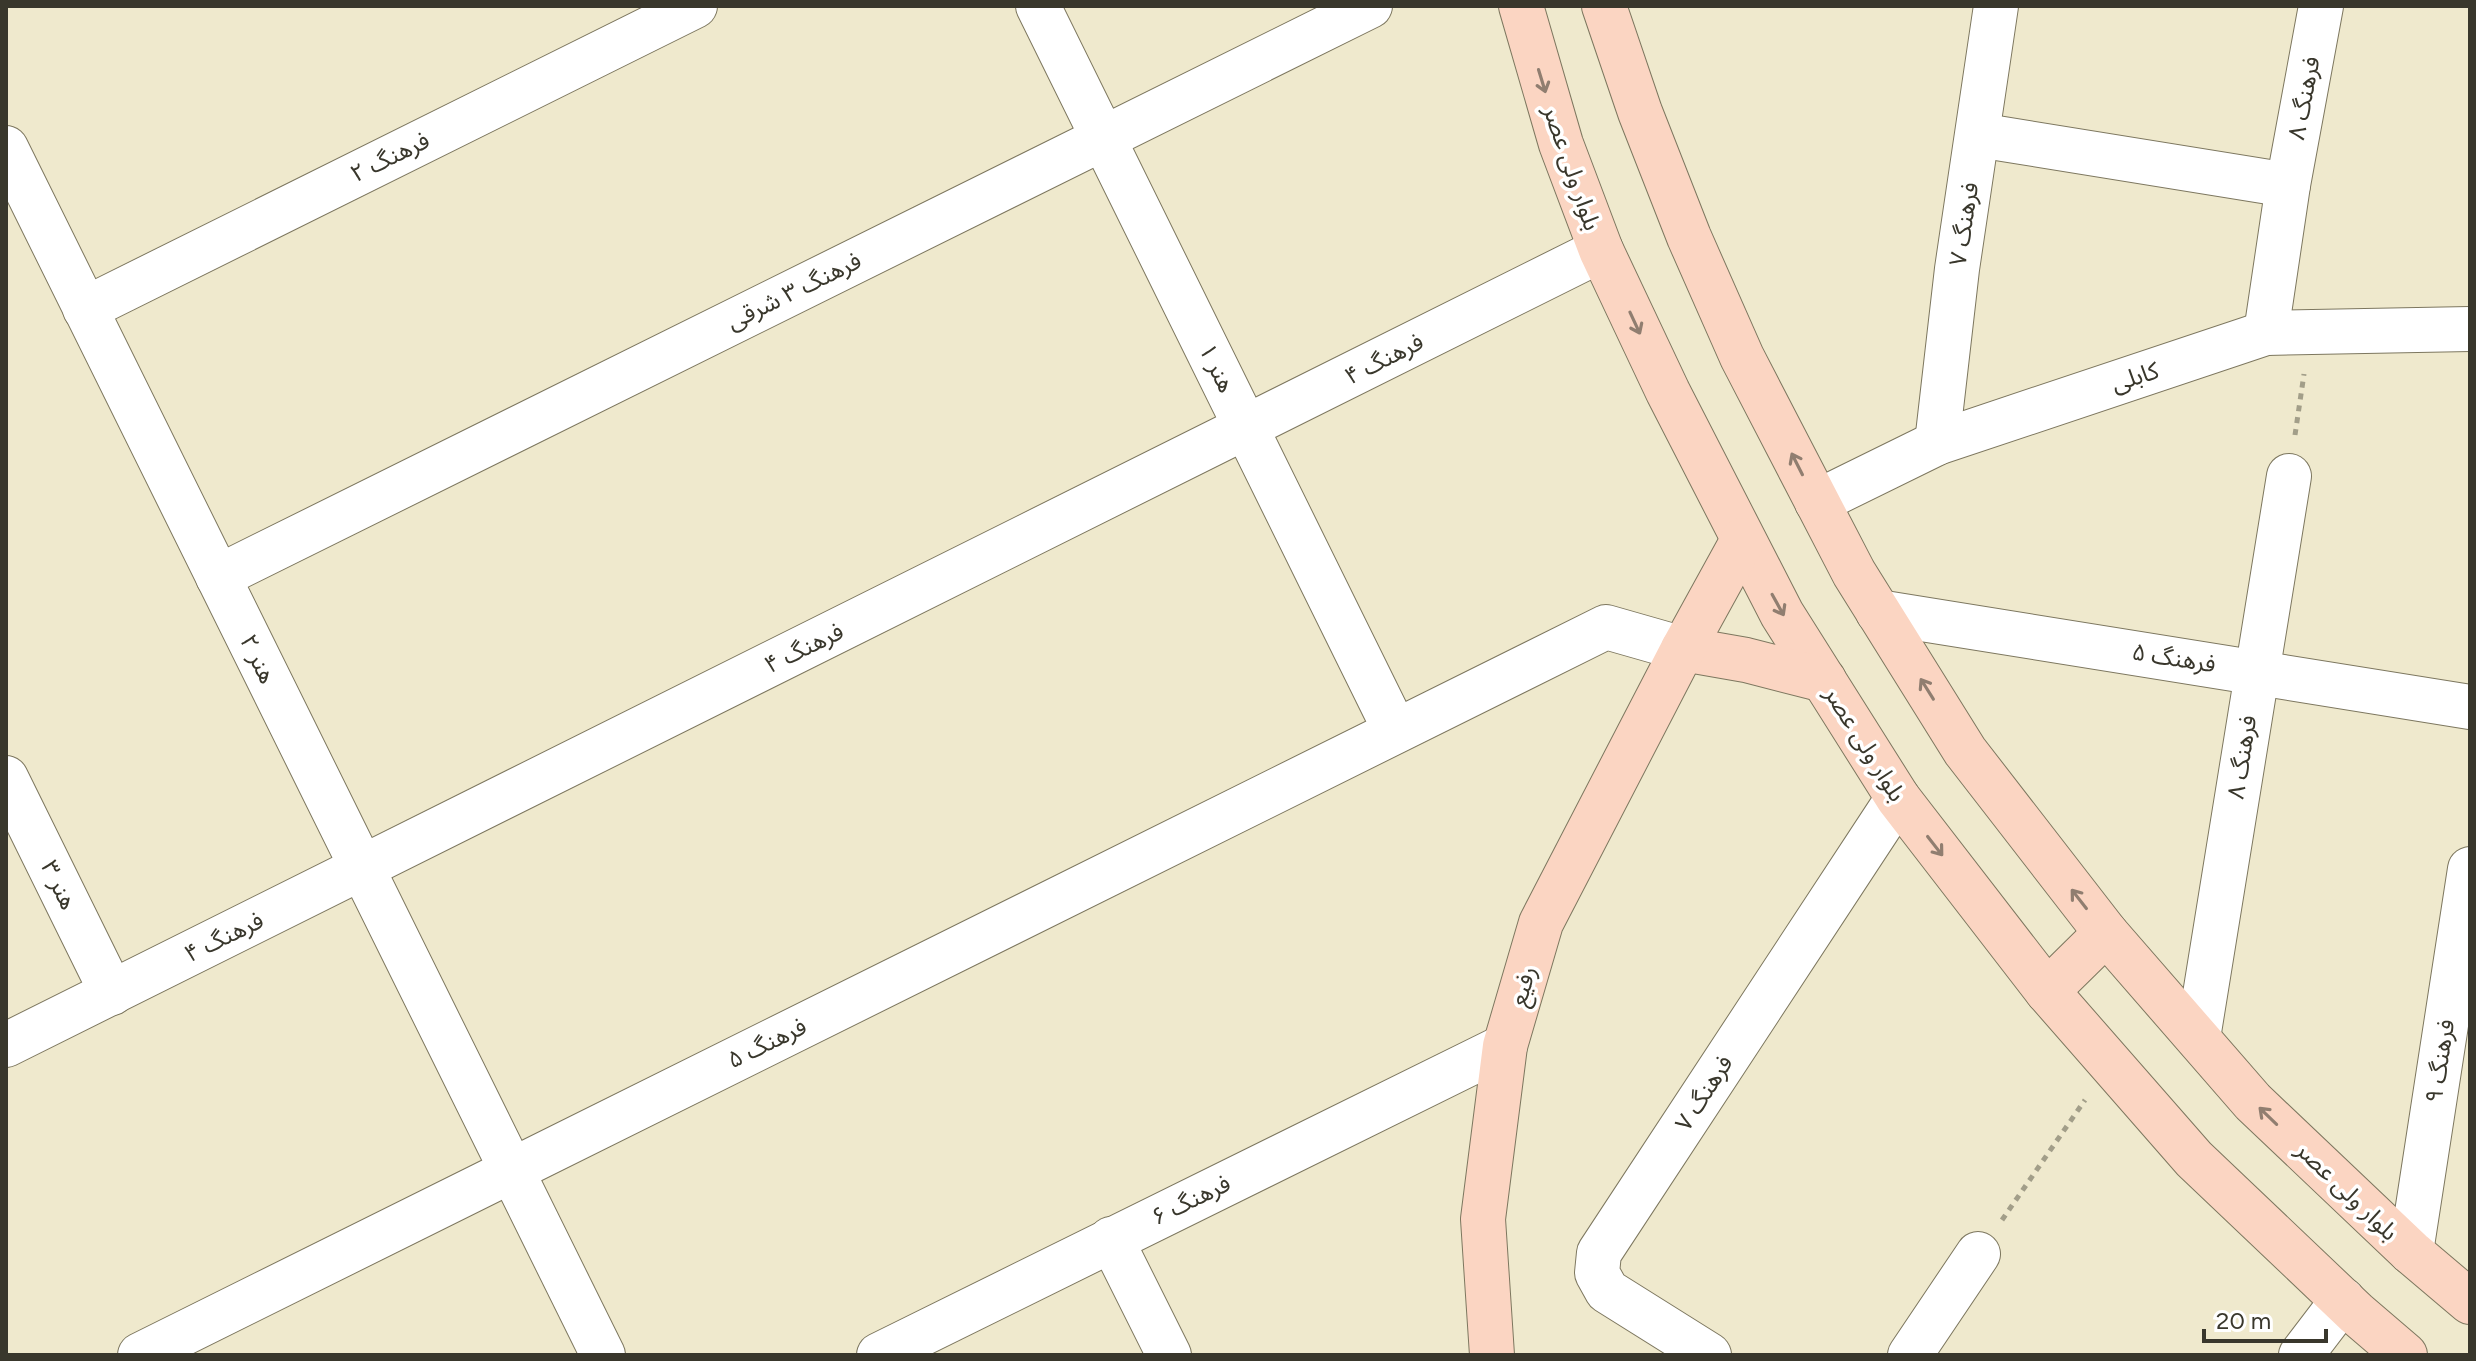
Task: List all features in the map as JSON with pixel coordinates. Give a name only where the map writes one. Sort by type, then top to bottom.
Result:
[{"type":"main road","name":"بلوار ولی عصر","points":[[1521,6],[1561,144],[1601,250],[1668,392],[1782,614],[1898,798],[2047,991],[2194,1159],[2405,1355]]},
{"type":"main road","name":"بلوار ولی عصر","points":[[1604,6],[1640,112],[1689,237],[1742,357],[1854,573],[1965,751],[2106,933],[2253,1102],[2411,1252],[2470,1302]]},
{"type":"main road","name":"رفیع","points":[[1492,1355],[1483,1219],[1505,1046],[1541,923],[1743,540]]},
{"type":"main road","points":[[1683,649],[1746,660],[1824,680]]},
{"type":"main road","points":[[2047,991],[2106,933]]},
{"type":"street","name":"فرهنگ ۲","points":[[85,309],[695,6]]},
{"type":"street","name":"هنر ۱","points":[[1038,6],[1395,730]]},
{"type":"street","name":"فرهنگ ۳ شرقی","points":[[218,577],[1370,6]]},
{"type":"street","name":"فرهنگ ۷","points":[[1937,443],[1957,269],[1996,6]]},
{"type":"street","name":"فرهنگ ۸","points":[[2266,333],[2288,185],[2321,6]]},
{"type":"street","points":[[1978,135],[2288,185]]},
{"type":"street","name":"هنر ۲","points":[[6,148],[603,1355]]},
{"type":"street","name":"فرهنگ ۴","points":[[6,1045],[1601,250]]},
{"type":"street","name":"کابلی","points":[[1817,502],[1937,443],[2266,333],[2470,329]]},
{"type":"street","name":"فرهنگ ۸","points":[[2198,1038],[2289,476]]},
{"type":"street","name":"فرهنگ ۵","points":[[1878,612],[2470,707]]},
{"type":"street","name":"فرهنگ ۵","points":[[140,1355],[1606,627],[1683,649]]},
{"type":"street","name":"هنر ۳","points":[[6,778],[112,993]]},
{"type":"street","name":"فرهنگ ۷","points":[[1709,1355],[1607,1291],[1597,1273],[1599,1253],[1898,798]]},
{"type":"street","name":"فرهنگ ۹","points":[[2411,1252],[2465,928],[2470,869]]},
{"type":"street","name":"فرهنگ ۶","points":[[879,1355],[1505,1046]]},
{"type":"street","points":[[1111,1239],[1169,1355]]},
{"type":"street","points":[[1910,1355],[1978,1254]]},
{"type":"street","points":[[2301,1355],[2343,1300]]},
{"type":"path","points":[[2289,476],[2310,332]]},
{"type":"path","points":[[1978,1254],[2110,1063]]}]
